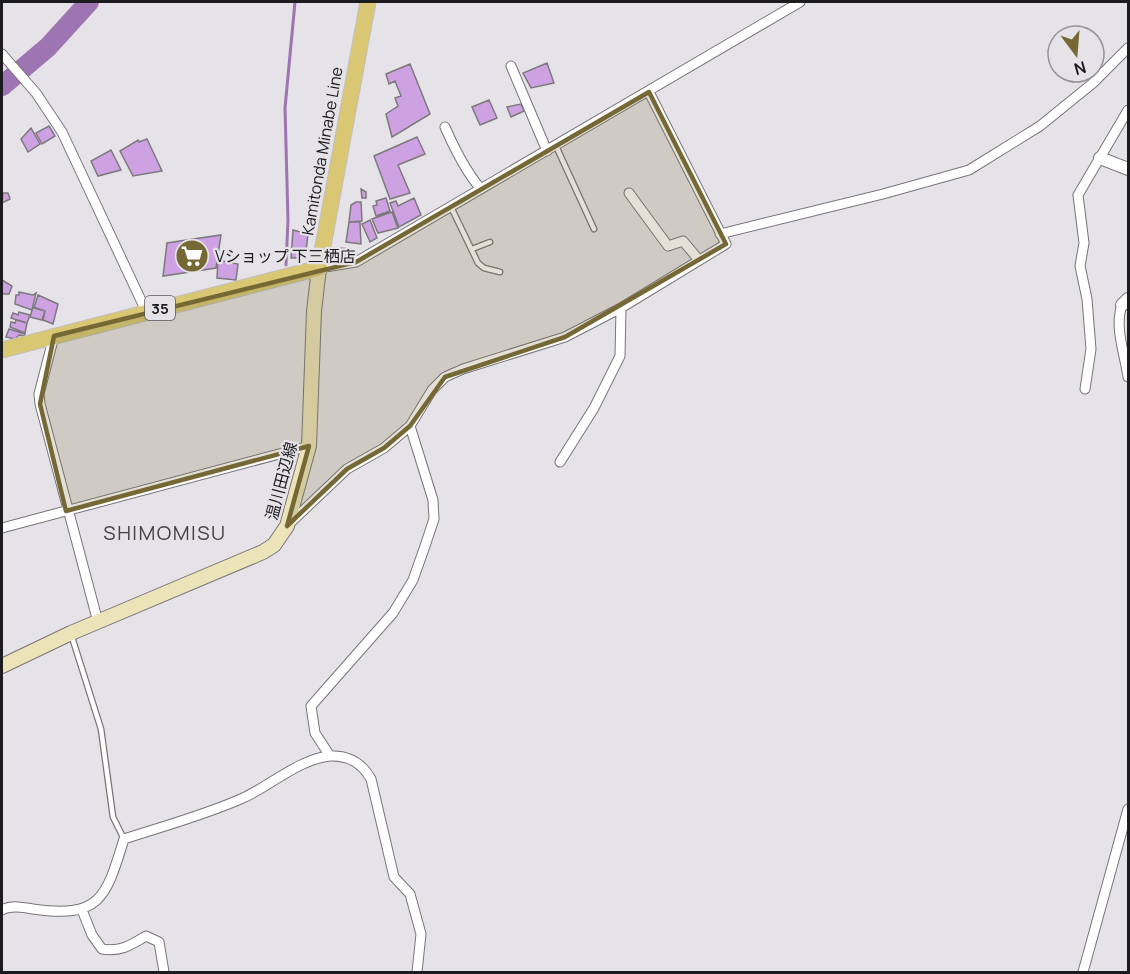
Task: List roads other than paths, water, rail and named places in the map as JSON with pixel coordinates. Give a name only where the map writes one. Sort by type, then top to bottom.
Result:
[{"type":"main road","name":"Kamitonda Minabe Line","points":[[319,268],[368,2]]},
{"type":"main road","name":"35","points":[[2,350],[319,268]]},
{"type":"main road","name":"温川田辺線","points":[[2,666],[71,633],[263,552],[274,545],[287,526],[309,447],[314,311],[319,268]]},
{"type":"street","points":[[319,268],[356,262],[450,204],[547,152],[800,2]]},
{"type":"street","points":[[720,234],[883,194],[969,170],[1040,126],[1093,83],[1128,48]]},
{"type":"street","points":[[2,54],[36,93],[62,132],[146,311]]},
{"type":"street","points":[[511,66],[547,152]]},
{"type":"street","points":[[287,526],[323,489],[347,469],[384,448],[410,426],[432,390],[445,377],[463,369],[566,337],[621,308],[726,244],[649,92]]},
{"type":"street","points":[[1085,389],[1091,349],[1088,299],[1080,266],[1084,243],[1078,195],[1128,110]]},
{"type":"street","points":[[445,127],[461,163],[468,169],[480,188]]},
{"type":"street","points":[[1100,158],[1128,169]]},
{"type":"street","points":[[629,193],[668,246],[683,241],[699,260]]},
{"type":"street","points":[[1125,302],[1119,313],[1128,377]]},
{"type":"street","points":[[560,462],[594,408],[620,356],[621,308]]},
{"type":"street","points":[[54,336],[39,394],[40,404],[66,511],[98,622]]},
{"type":"street","points":[[330,756],[315,733],[310,706],[393,613],[413,580],[434,519],[433,500],[410,426]]},
{"type":"street","points":[[2,528],[309,447]]},
{"type":"street","points":[[2,910],[19,907],[51,911],[82,910],[93,904],[110,885],[124,839],[243,798],[308,763],[330,756],[352,759],[364,767],[371,779],[394,877],[410,894],[421,934],[417,972]]},
{"type":"street","points":[[1083,972],[1128,809]]},
{"type":"street","points":[[82,910],[92,935],[102,949],[115,951],[125,949],[147,936],[159,942],[164,972]]},
{"type":"lane","points":[[556,146],[594,229]]},
{"type":"lane","points":[[450,204],[471,249],[484,268],[500,272]]},
{"type":"lane","points":[[471,249],[490,242]]},
{"type":"lane","points":[[71,633],[101,729],[113,817],[124,839]]},
{"type":"waterway","points":[[2,86],[48,47],[89,2]]},
{"type":"waterway","points":[[286,265],[288,220],[285,108],[295,2]]},
{"type":"place","name":"Vショップ 下三栖店","points":[[192,256]]},
{"type":"district","name":"SHIMOMISU","points":[[165,532]]}]
